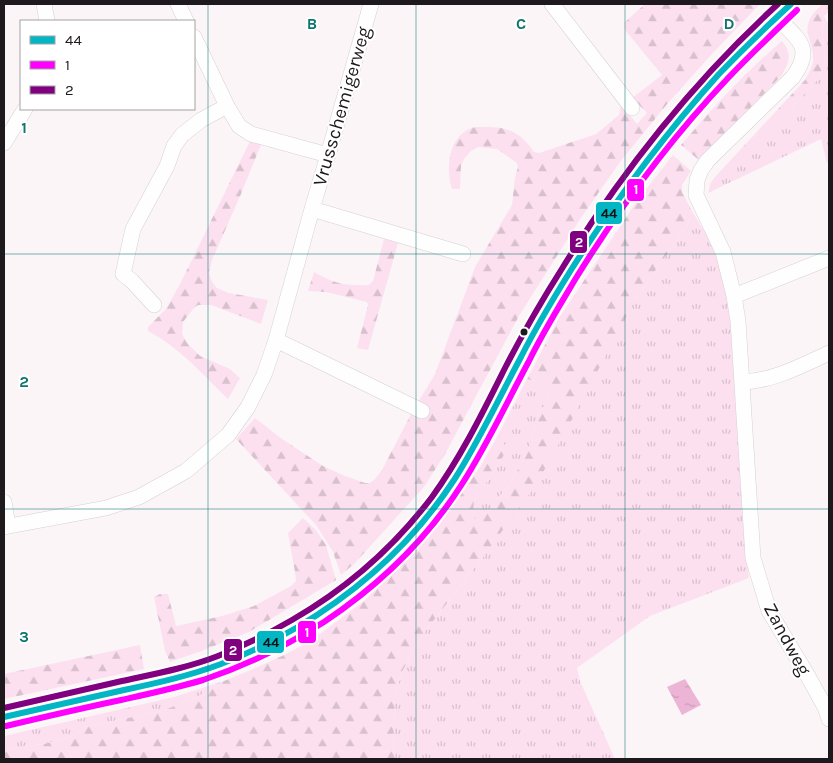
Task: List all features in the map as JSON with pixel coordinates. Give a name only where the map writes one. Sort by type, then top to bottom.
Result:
[{"type":"street","points":[[44,4],[47,20]]},
{"type":"street","points":[[178,4],[186,20]]},
{"type":"street","name":"Vrusschemigerweg","points":[[6,527],[106,508],[139,497],[186,471],[228,434],[248,407],[264,375],[276,340],[371,4]]},
{"type":"street","points":[[552,4],[632,108]]},
{"type":"street","points":[[4,717],[170,680],[232,660],[299,627],[330,606],[380,566],[419,526],[454,480],[544,314],[606,215],[658,146],[710,84],[791,4]]},
{"type":"street","name":"Zandweg","points":[[776,17],[801,43],[803,54],[801,65],[793,76],[708,160],[697,180],[696,195],[723,252],[738,321],[753,558],[769,611],[805,671],[825,707],[829,719]]},
{"type":"street","points":[[195,39],[227,106],[239,126],[251,134],[328,155]]},
{"type":"street","points":[[154,305],[123,274],[133,228],[167,166],[174,146],[182,136],[201,120],[227,106]]},
{"type":"street","points":[[4,143],[24,110]]},
{"type":"street","name":"Vrusschemigerweg","points":[[312,208],[463,254]]},
{"type":"street","points":[[734,296],[829,258]]},
{"type":"street","points":[[276,340],[422,411]]},
{"type":"street","points":[[742,382],[773,378],[829,354]]},
{"type":"street","points":[[4,502],[6,527]]},
{"type":"green space","points":[[645,4],[760,4],[668,103],[620,162],[581,218],[520,314],[445,454],[424,487],[355,563],[341,575],[333,552],[316,525],[236,439],[255,418],[282,439],[323,466],[365,483],[370,483],[375,479],[382,470],[411,414],[435,374],[475,267],[512,205],[517,163],[497,149],[478,147],[471,151],[461,166],[460,189],[452,189],[449,161],[455,143],[467,130],[476,127],[498,128],[509,130],[518,135],[526,141],[534,152],[539,153],[596,134],[619,115],[621,104],[637,124],[647,113],[632,98],[662,75],[625,30],[624,23]]},
{"type":"green space","points":[[823,4],[829,4],[829,12],[824,16],[822,36],[825,51],[824,64],[818,79],[785,118],[752,137],[805,80],[813,62],[808,23],[815,11]]},
{"type":"green space","points":[[824,16],[829,25],[829,162],[827,163],[821,139],[708,193],[714,178],[752,137],[785,118],[818,79],[824,64],[825,51],[822,36]]},
{"type":"green space","points":[[782,41],[788,50],[789,58],[782,75],[700,161],[681,145],[742,78]]},
{"type":"green space","points":[[251,139],[262,142],[212,260],[209,272],[212,282],[217,288],[229,293],[268,300],[261,324],[211,305],[198,305],[183,322],[182,334],[187,343],[200,356],[230,369],[240,378],[228,399],[180,353],[148,331],[148,327],[166,309],[180,284]]},
{"type":"green space","points":[[673,155],[691,171],[682,185],[682,192],[692,211],[688,224],[636,298],[536,485],[423,634],[412,652],[401,674],[395,698],[393,747],[395,759],[4,759],[4,751],[46,744],[76,734],[85,727],[161,711],[194,699],[224,681],[309,642],[363,602],[438,526],[480,467],[496,439],[503,442],[506,447],[504,455],[474,501],[473,513],[475,520],[479,519],[489,510],[508,486],[526,456],[537,425],[539,412],[547,403],[548,395],[546,388],[540,383],[527,379],[559,318],[639,198]]},
{"type":"green space","points":[[692,211],[710,241],[724,279],[731,310],[743,521],[749,578],[650,616],[577,668],[580,681],[615,759],[395,759],[393,747],[395,698],[401,674],[412,652],[423,634],[483,557],[636,298],[688,224]]},
{"type":"green space","points":[[384,239],[398,243],[368,350],[357,348],[368,305],[367,302],[326,292],[308,291],[314,272],[340,283],[369,285],[373,281]]},
{"type":"green space","points":[[527,379],[540,383],[547,388],[547,403],[539,412],[537,425],[526,456],[508,486],[489,510],[479,519],[475,520],[473,513],[474,501],[504,455],[503,442],[496,439]]},
{"type":"green space","points":[[303,518],[316,530],[326,545],[336,580],[249,632],[170,662],[165,651],[154,597],[160,594],[168,594],[176,626],[222,616],[254,606],[291,586],[296,581],[288,533]]},
{"type":"green space","points":[[140,645],[144,669],[4,699],[4,674]]},
{"type":"green space","points":[[224,681],[194,699],[161,711],[85,727],[76,734],[46,744],[4,751],[4,736],[174,697]]},
{"type":"water","points":[[685,679],[701,705],[682,715],[667,687]]},
{"type":"transit line","name":"2","points":[[4,708],[170,670],[218,656],[255,640],[292,620],[331,595],[368,566],[402,533],[443,482],[471,434],[540,304],[586,231],[635,161],[717,64],[778,4]]},
{"type":"transit line","name":"44","points":[[4,717],[173,679],[231,660],[259,648],[319,614],[342,598],[384,563],[421,524],[454,480],[545,313],[588,244],[623,194],[679,121],[719,74],[791,4]]},
{"type":"transit line","name":"1","points":[[6,726],[203,680],[250,662],[324,622],[382,577],[433,524],[462,484],[552,319],[593,251],[628,199],[708,100],[797,10]]}]
